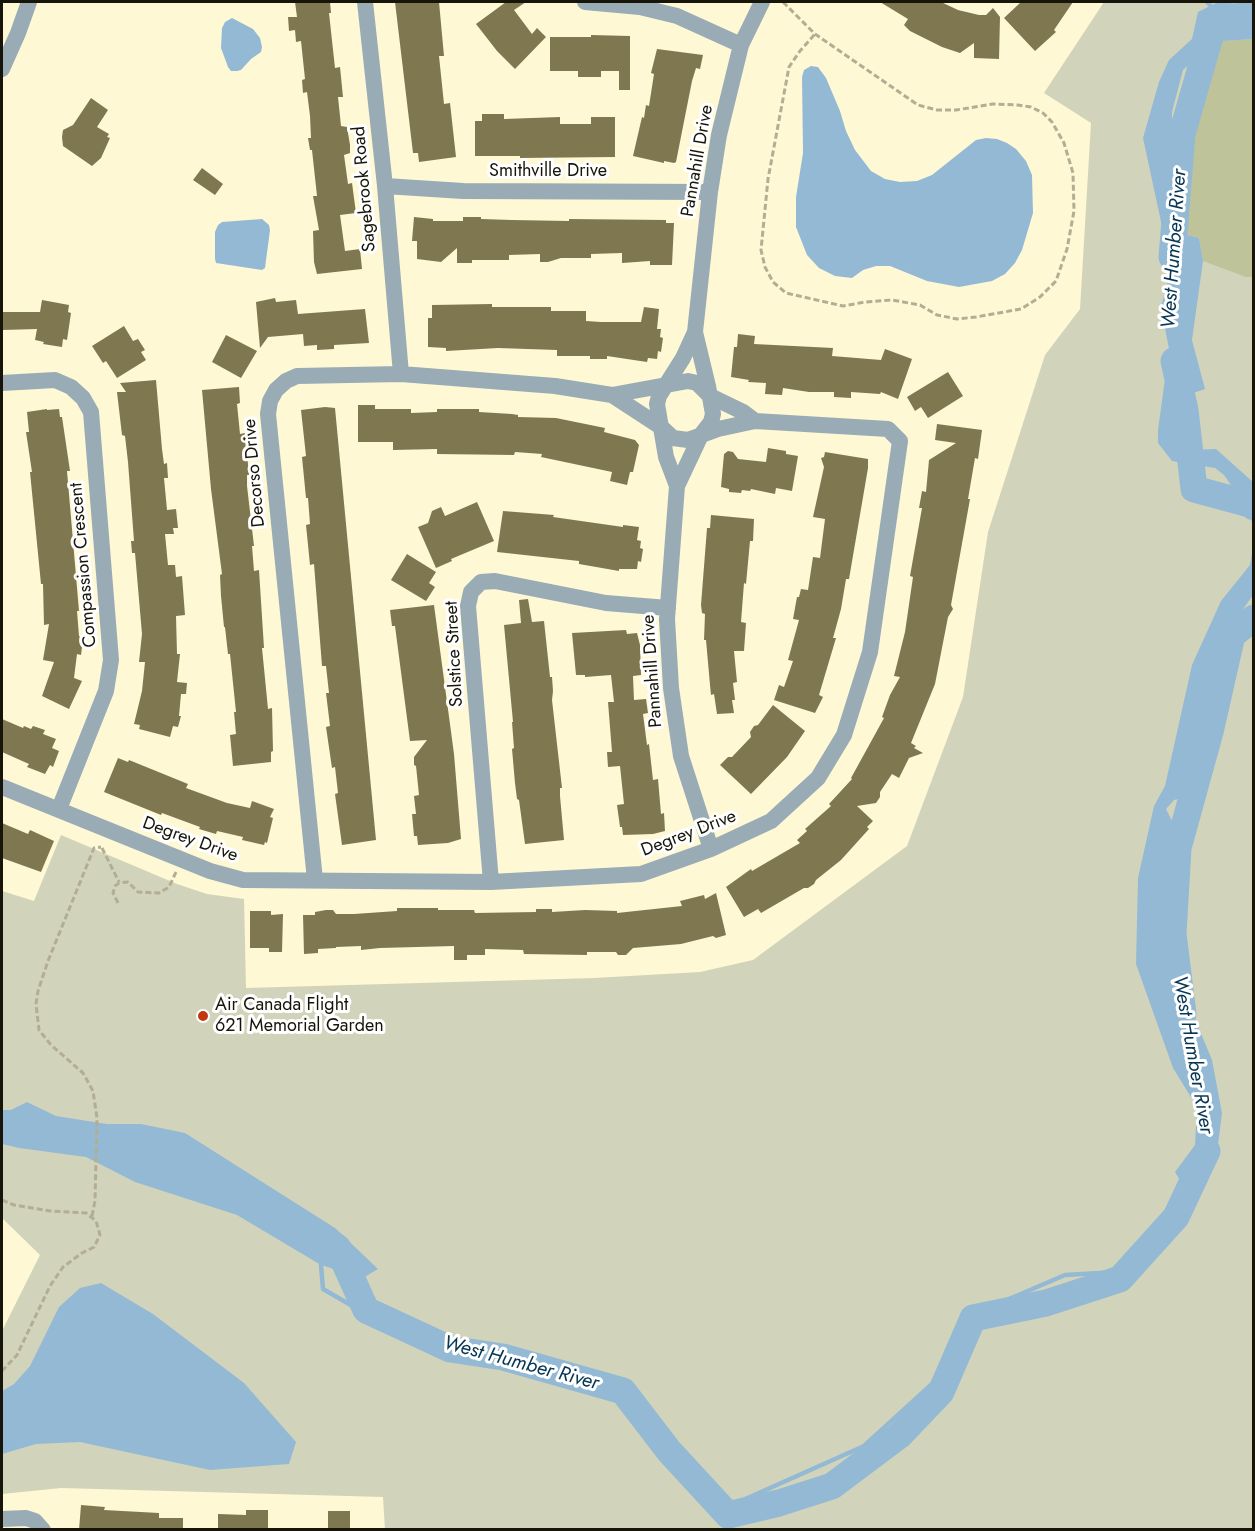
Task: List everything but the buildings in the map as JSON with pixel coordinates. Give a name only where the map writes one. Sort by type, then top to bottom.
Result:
[{"type":"street","points":[[2,69],[29,2]]},
{"type":"street","name":"Sagebrook Road","points":[[365,2],[385,186],[401,374]]},
{"type":"street","points":[[585,2],[640,7],[677,16],[741,45]]},
{"type":"street","name":"Pannahill Drive","points":[[677,486],[666,457],[657,404],[695,332],[710,192],[719,135],[741,45],[762,2]]},
{"type":"street","name":"Smithville Drive","points":[[385,186],[463,191],[710,192]]},
{"type":"street","name":"Pannahill Drive","points":[[695,332],[713,414],[711,423],[700,435],[677,486],[668,608],[670,688],[681,756],[711,849]]},
{"type":"street","name":"Decorso Drive","points":[[315,880],[268,414],[270,401],[276,390],[286,381],[297,376],[401,374],[555,386],[612,395],[661,427]]},
{"type":"street","name":"Compassion Crescent","points":[[2,382],[56,380],[71,387],[83,398],[91,412],[111,660],[106,691],[59,809]]},
{"type":"street","points":[[612,395],[688,381],[697,383],[710,396]]},
{"type":"street","name":"Degrey Drive","points":[[710,396],[743,412],[755,421]]},
{"type":"street","name":"Degrey Drive","points":[[2,787],[210,871],[243,880],[491,882],[641,874],[711,849],[771,821],[818,778],[844,735],[870,652],[900,441],[888,429],[755,421],[700,435]]},
{"type":"street","points":[[661,427],[673,438],[688,440],[700,435]]},
{"type":"street","name":"Solstice Street","points":[[491,882],[468,606],[471,592],[481,582],[495,580],[606,603],[668,608]]},
{"type":"street","points":[[2,1519],[26,1518],[35,1521],[43,1530]]},
{"type":"path","points":[[783,2],[815,34],[918,105],[937,110],[956,110],[993,104],[1018,105],[1031,107],[1052,122],[1064,143],[1072,173],[1074,211],[1067,249],[1056,281],[1040,297],[1021,309],[957,319],[937,315],[920,305],[892,300],[843,306],[786,293],[773,282],[765,267],[761,250],[768,179],[789,67],[815,34]]},
{"type":"path","points":[[92,1216],[95,1201],[97,1118],[93,1091],[83,1073],[51,1045],[39,1029],[36,1004],[48,961],[94,848],[101,847],[119,883]]},
{"type":"path","points":[[118,903],[113,893],[115,886],[119,883],[128,882],[143,893],[164,891],[169,887],[181,859]]},
{"type":"path","points":[[2,1200],[14,1205],[50,1211],[86,1213],[92,1216],[99,1228],[98,1241],[88,1251],[63,1267],[50,1286],[17,1355],[2,1371]]},
{"type":"green space","points":[[1104,2],[1253,2],[1253,1529],[385,1530],[383,1497],[61,1488],[2,1494],[2,1331],[40,1255],[2,1218],[2,891],[34,901],[61,835],[177,884],[207,894],[244,899],[246,988],[594,978],[700,972],[753,960],[907,846],[963,697],[988,532],[1045,355],[1080,309],[1091,123],[1044,93]]},
{"type":"green space","points":[[1253,39],[1253,277],[1246,277],[1203,261],[1199,238],[1187,235],[1188,126],[1201,54],[1222,41]]},
{"type":"water","points":[[1218,2],[1240,4],[1253,2],[1253,39],[1222,41],[1201,54],[1183,70],[1172,112],[1172,218],[1187,235],[1199,238],[1203,261],[1192,340],[1205,389],[1182,397],[1173,416],[1179,438],[1189,450],[1216,449],[1253,482],[1253,525],[1247,508],[1224,475],[1215,468],[1172,461],[1158,443],[1169,349],[1161,307],[1171,268],[1143,138],[1159,82],[1169,60],[1192,39],[1198,12]]},
{"type":"water","points":[[232,18],[253,29],[260,38],[262,47],[261,52],[237,71],[231,71],[228,67],[221,48],[222,28],[225,22]]},
{"type":"water","points":[[811,66],[818,67],[826,78],[855,150],[871,171],[885,179],[900,182],[917,181],[932,175],[976,140],[997,139],[1016,149],[1026,161],[1032,175],[1033,213],[1022,250],[1015,263],[1005,274],[992,281],[959,287],[927,281],[890,266],[876,266],[863,270],[852,278],[835,276],[819,268],[807,255],[796,227],[796,197],[803,153],[802,77],[804,70]]},
{"type":"water","points":[[262,219],[269,225],[270,230],[265,268],[262,270],[216,263],[215,232],[218,225],[222,222]]},
{"type":"water","points":[[1253,549],[1253,595],[1232,625],[1215,669],[1187,797],[1174,800],[1166,809],[1176,829],[1164,886],[1166,949],[1212,1060],[1222,1113],[1217,1152],[1197,1182],[1184,1187],[1175,1172],[1195,1145],[1197,1107],[1173,1068],[1136,964],[1138,878],[1154,806],[1165,786],[1192,665],[1221,601],[1250,565]]},
{"type":"water","points":[[27,1102],[56,1116],[107,1124],[141,1124],[185,1133],[335,1228],[378,1269],[363,1278],[321,1265],[237,1215],[135,1182],[86,1157],[2,1144],[2,1110],[11,1110]]},
{"type":"water","points":[[101,1283],[153,1314],[244,1383],[296,1442],[289,1464],[210,1470],[80,1442],[36,1444],[2,1454],[2,1391],[14,1384],[30,1366],[59,1307],[80,1288]]},
{"type":"waterway","points":[[1207,2],[1210,5]]},
{"type":"waterway","name":"West Humber River","points":[[1172,257],[1182,134],[1212,29],[1254,10]]},
{"type":"waterway","name":"West Humber River","points":[[1174,361],[1185,410],[1194,489],[1254,507]]},
{"type":"waterway","name":"West Humber River","points":[[1183,1014],[1173,934],[1178,848],[1210,732],[1232,635],[1254,618]]},
{"type":"waterway","name":"West Humber River","points":[[331,1243],[338,1248],[366,1310],[450,1349],[503,1357],[623,1391],[669,1451],[728,1515],[779,1503],[832,1486],[900,1435],[941,1392],[973,1318],[1046,1303],[1120,1279],[1176,1217],[1207,1151]]},
{"type":"waterway","points":[[321,1265],[323,1289],[434,1353],[498,1353],[565,1364],[608,1385],[650,1424],[682,1473],[710,1498],[732,1505],[864,1446],[932,1384],[961,1330],[1009,1299],[1065,1275],[1117,1272],[1133,1257],[1184,1187]]},
{"type":"place","name":"Air Canada Flight 621 Memorial Garden","points":[[203,1016]]}]
